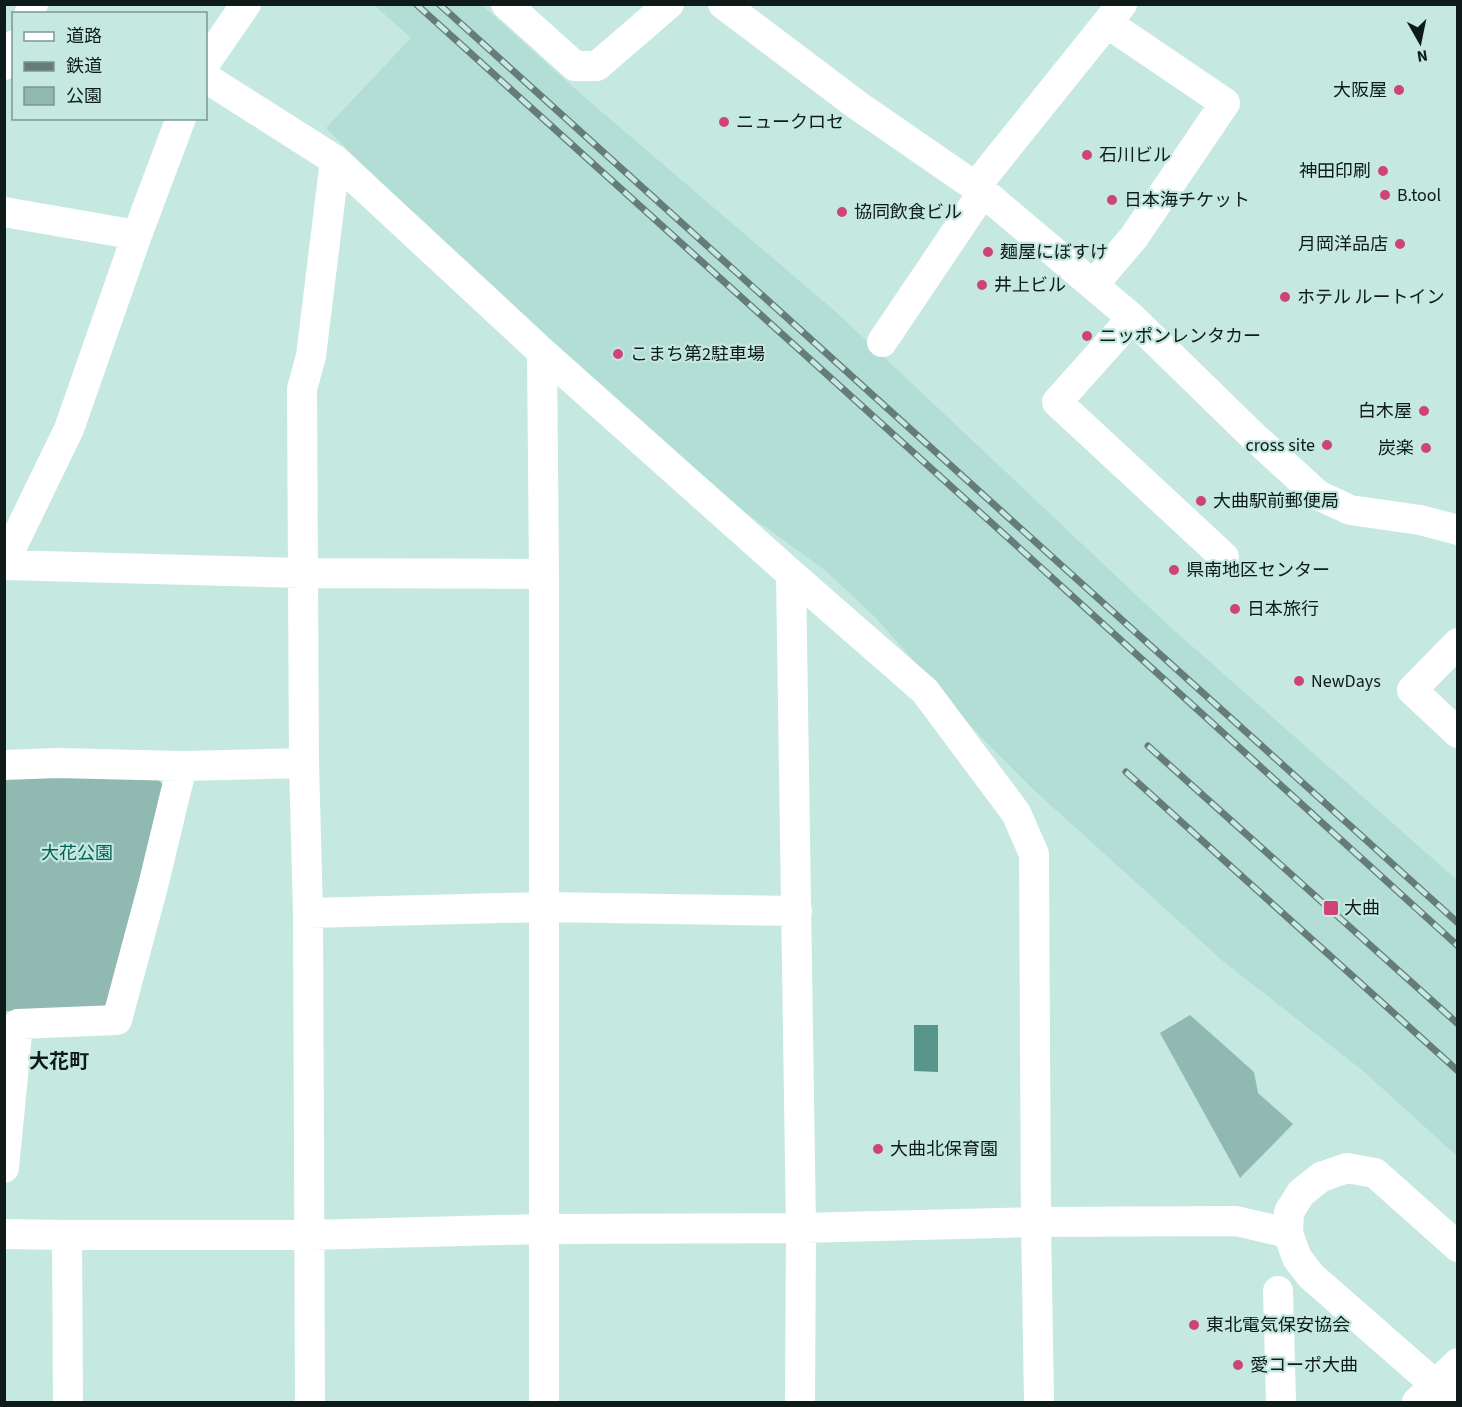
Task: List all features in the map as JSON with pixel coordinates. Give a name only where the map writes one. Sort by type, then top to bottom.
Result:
[{"type":"street","points":[[207,61],[246,4]]},
{"type":"street","points":[[506,4],[575,66],[597,66],[669,4]]},
{"type":"street","points":[[731,7],[857,105],[980,189],[1132,318],[1252,435],[1318,495],[1350,510],[1420,520],[1458,530]]},
{"type":"street","points":[[882,342],[980,189],[1115,14],[1225,103],[1134,237],[1094,284]]},
{"type":"street","points":[[4,65],[12,49]]},
{"type":"street","points":[[207,79],[335,160],[542,352],[925,691],[1016,813],[1034,854],[1039,1402]]},
{"type":"street","points":[[180,120],[69,429],[4,564],[303,573],[544,574]]},
{"type":"street","points":[[310,1402],[308,913],[304,763],[302,389],[311,356],[335,160]]},
{"type":"street","points":[[4,212],[137,235]]},
{"type":"street","points":[[1132,318],[1057,402],[1224,556]]},
{"type":"street","points":[[542,352],[544,1402]]},
{"type":"street","points":[[791,574],[801,1228],[801,1402]]},
{"type":"street","points":[[1458,643],[1412,690],[1458,733]]},
{"type":"street","points":[[4,765],[57,763],[183,766],[304,763]]},
{"type":"street","points":[[4,1168],[11,1024],[117,1020],[183,766]]},
{"type":"street","points":[[308,913],[543,907],[797,910]]},
{"type":"street","points":[[1458,1247],[1375,1173],[1347,1168],[1321,1177],[1301,1193],[1289,1212],[1288,1233],[1297,1258],[1311,1276],[1436,1397],[1458,1363]]},
{"type":"street","points":[[4,1234],[308,1235],[543,1229],[801,1228],[1036,1222],[1236,1221],[1288,1233]]},
{"type":"street","points":[[67,1235],[68,1402]]},
{"type":"street","points":[[1278,1291],[1281,1402]]},
{"type":"shaded area","points":[[374,5],[482,5],[583,96],[836,312],[1168,625],[1457,880],[1457,1156],[1362,1070],[1224,962],[1035,791],[980,736],[875,617],[826,571],[749,515],[523,322],[326,128],[411,38]]},
{"type":"shaded area","points":[[914,1025],[938,1025],[938,1072],[914,1071]]},
{"type":"green space","name":"大花公園","points":[[5,778],[156,778],[167,788],[114,999],[100,1012],[5,1011]]},
{"type":"green space","points":[[1190,1015],[1254,1072],[1258,1093],[1293,1124],[1240,1178],[1160,1033]]},
{"type":"railway","points":[[416,4],[1458,946]]},
{"type":"railway","points":[[439,4],[1458,923]]},
{"type":"railway","points":[[1148,746],[1458,1024]]},
{"type":"railway","points":[[1126,772],[1458,1071]]},
{"type":"place","name":"大阪屋","points":[[1399,90]]},
{"type":"place","name":"ニュークロセ","points":[[724,122]]},
{"type":"place","name":"石川ビル","points":[[1087,155]]},
{"type":"place","name":"神田印刷","points":[[1383,171]]},
{"type":"place","name":"B.tool","points":[[1385,195]]},
{"type":"place","name":"日本海チケット","points":[[1112,200]]},
{"type":"place","name":"協同飲食ビル","points":[[842,212]]},
{"type":"place","name":"月岡洋品店","points":[[1400,244]]},
{"type":"place","name":"麺屋にぼすけ","points":[[988,252]]},
{"type":"place","name":"井上ビル","points":[[982,285]]},
{"type":"place","name":"ホテル ルートイン","points":[[1285,297]]},
{"type":"place","name":"ニッポンレンタカー","points":[[1087,336]]},
{"type":"place","name":"こまち第2駐車場","points":[[618,354]]},
{"type":"place","name":"白木屋","points":[[1424,411]]},
{"type":"place","name":"cross site","points":[[1327,445]]},
{"type":"place","name":"炭楽","points":[[1426,448]]},
{"type":"place","name":"大曲駅前郵便局","points":[[1201,501]]},
{"type":"place","name":"県南地区センター","points":[[1174,570]]},
{"type":"place","name":"日本旅行","points":[[1235,609]]},
{"type":"place","name":"NewDays","points":[[1299,681]]},
{"type":"place","name":"大曲","points":[[1331,908]]},
{"type":"place","name":"大曲北保育園","points":[[878,1149]]},
{"type":"place","name":"東北電気保安協会","points":[[1194,1325]]},
{"type":"place","name":"愛コーポ大曲","points":[[1238,1365]]},
{"type":"district","name":"大花町","points":[[59,1061]]}]
